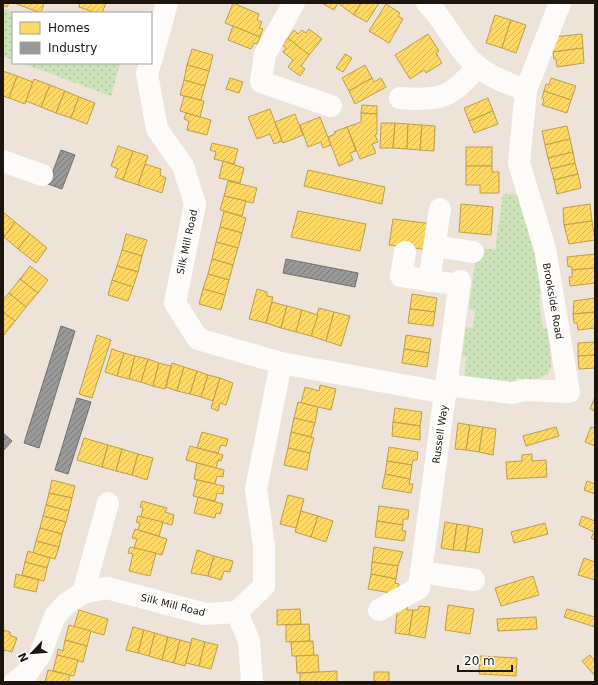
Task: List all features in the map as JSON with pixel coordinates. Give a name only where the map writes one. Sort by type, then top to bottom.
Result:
[{"type":"street","name":"Silk Mill Road","points":[[152,58],[167,3]]},
{"type":"street","points":[[294,3],[265,54],[261,82],[331,106]]},
{"type":"street","points":[[428,3],[466,56],[477,67],[498,79],[526,90]]},
{"type":"street","name":"Brookside Road","points":[[446,389],[512,393],[526,390],[569,392],[545,249],[519,163],[526,90],[558,6]]},
{"type":"street","name":"Silk Mill Road","points":[[150,64],[147,74],[157,129],[183,166],[195,204],[175,303],[198,339],[281,363],[446,389]]},
{"type":"street","points":[[400,98],[426,100],[441,97],[456,89],[477,67]]},
{"type":"street","points":[[3,161],[42,175]]},
{"type":"street","points":[[405,252],[401,276],[429,281],[440,209]]},
{"type":"street","points":[[435,246],[473,252]]},
{"type":"street","name":"Russell Way","points":[[420,580],[459,283],[429,281]]},
{"type":"street","points":[[252,682],[249,641],[237,612],[264,586],[264,546],[256,489],[281,363]]},
{"type":"street","points":[[84,594],[108,503]]},
{"type":"street","points":[[378,610],[420,580],[474,580]]},
{"type":"street","name":"Silk Mill Road","points":[[15,682],[27,673],[40,655],[55,616],[67,603],[84,594],[107,588],[205,614],[237,612]]},
{"type":"green space","points":[[3,9],[14,12],[12,12],[12,60],[3,56]]},
{"type":"green space","points":[[25,64],[120,64],[111,96]]},
{"type":"green space","points":[[503,194],[518,195],[531,242],[538,242],[546,292],[539,295],[542,327],[549,330],[551,368],[548,374],[534,380],[517,378],[515,387],[464,379],[467,357],[462,356],[466,327],[473,328],[475,310],[469,309],[477,247],[495,250]]},
{"type":"building: Homes","points":[[3,3],[9,3],[7,7],[3,5]]},
{"type":"building: Homes","points":[[14,3],[44,3],[41,12]]},
{"type":"building: Homes","points":[[80,3],[106,3],[102,12],[93,12],[79,7]]},
{"type":"building: Homes","points":[[233,3],[259,14],[257,20],[262,22],[259,28],[263,29],[260,37],[225,23]]},
{"type":"building: Homes","points":[[322,3],[338,3],[334,10]]},
{"type":"building: Homes","points":[[338,3],[361,3],[354,15]]},
{"type":"building: Homes","points":[[361,3],[379,3],[367,22],[354,15]]},
{"type":"building: Homes","points":[[386,4],[400,13],[398,16],[403,19],[389,43],[369,31]]},
{"type":"building: Homes","points":[[495,15],[511,20],[502,48],[486,43]]},
{"type":"building: Homes","points":[[511,20],[526,25],[516,53],[502,48]]},
{"type":"building: Homes","points":[[233,26],[260,37],[257,44],[254,43],[251,49],[228,40]]},
{"type":"building: Homes","points":[[309,29],[322,39],[309,55],[288,38],[294,30],[298,34],[302,30],[306,33]]},
{"type":"building: Homes","points":[[428,34],[439,51],[436,53],[442,63],[426,73],[424,70],[410,79],[395,55]]},
{"type":"building: Homes","points":[[582,34],[583,48],[553,52],[553,37]]},
{"type":"building: Homes","points":[[288,38],[309,55],[301,66],[305,69],[300,76],[288,67],[293,60],[283,52],[286,48],[282,45]]},
{"type":"building: Homes","points":[[583,48],[584,63],[557,67],[553,52]]},
{"type":"building: Homes","points":[[192,49],[213,55],[209,71],[187,65]]},
{"type":"building: Homes","points":[[345,54],[352,58],[343,72],[336,68]]},
{"type":"building: Homes","points":[[187,65],[209,71],[205,86],[184,80]]},
{"type":"building: Homes","points":[[365,65],[372,78],[349,91],[342,78]]},
{"type":"building: Homes","points":[[3,71],[17,76],[9,98],[3,96]]},
{"type":"building: Homes","points":[[17,76],[33,82],[25,104],[9,98]]},
{"type":"building: Homes","points":[[230,78],[243,82],[239,93],[226,89]]},
{"type":"building: Homes","points":[[372,78],[374,82],[381,78],[386,87],[355,104],[349,91]]},
{"type":"building: Homes","points":[[551,78],[576,86],[571,100],[544,91],[546,84],[549,85]]},
{"type":"building: Homes","points":[[34,79],[50,85],[41,107],[26,101]]},
{"type":"building: Homes","points":[[184,80],[205,86],[201,100],[180,95]]},
{"type":"building: Homes","points":[[50,85],[65,91],[56,113],[41,107]]},
{"type":"building: Homes","points":[[65,91],[79,97],[71,118],[56,113]]},
{"type":"building: Homes","points":[[544,91],[571,100],[567,113],[542,105],[544,100],[542,98]]},
{"type":"building: Homes","points":[[184,96],[204,101],[200,117],[180,111]]},
{"type":"building: Homes","points":[[79,97],[95,103],[87,124],[71,118]]},
{"type":"building: Homes","points":[[488,98],[493,111],[469,121],[464,108]]},
{"type":"building: Homes","points":[[362,105],[377,106],[377,114],[361,113]]},
{"type":"building: Homes","points":[[270,109],[282,141],[274,144],[270,134],[257,139],[248,117]]},
{"type":"building: Homes","points":[[493,111],[498,124],[474,133],[469,121]]},
{"type":"building: Homes","points":[[186,113],[211,120],[207,135],[187,130],[189,121],[184,119]]},
{"type":"building: Homes","points":[[361,113],[377,114],[377,134],[375,135],[378,142],[372,144],[376,153],[360,159],[347,127],[361,122]]},
{"type":"building: Homes","points":[[295,114],[303,135],[283,143],[275,122]]},
{"type":"building: Homes","points":[[320,117],[331,145],[323,148],[321,142],[308,147],[300,125]]},
{"type":"building: Homes","points":[[381,123],[395,123],[393,148],[380,148]]},
{"type":"building: Homes","points":[[395,123],[408,124],[407,149],[393,148]]},
{"type":"building: Homes","points":[[408,124],[422,125],[420,150],[407,149]]},
{"type":"building: Homes","points":[[422,125],[435,126],[434,151],[420,150]]},
{"type":"building: Homes","points":[[567,126],[570,139],[545,145],[542,131]]},
{"type":"building: Homes","points":[[347,127],[356,151],[350,153],[353,160],[339,166],[328,137],[335,134],[334,132]]},
{"type":"building: Homes","points":[[570,139],[573,152],[548,158],[545,145]]},
{"type":"building: Homes","points":[[212,143],[238,149],[234,164],[214,159],[216,152],[210,150]]},
{"type":"building: Homes","points":[[118,146],[133,151],[123,180],[115,177],[118,169],[111,166]]},
{"type":"building: Homes","points":[[466,147],[492,147],[492,166],[466,166]]},
{"type":"building: Homes","points":[[133,151],[148,156],[138,185],[123,180]]},
{"type":"building: Homes","points":[[573,152],[575,163],[551,169],[548,158]]},
{"type":"building: Homes","points":[[223,161],[244,168],[240,183],[219,178]]},
{"type":"building: Homes","points":[[575,163],[578,174],[554,180],[551,169]]},
{"type":"building: Homes","points":[[145,164],[161,169],[160,175],[166,178],[162,193],[138,185]]},
{"type":"building: Homes","points":[[466,166],[492,166],[492,172],[499,172],[499,193],[480,193],[480,185],[466,185]]},
{"type":"building: Homes","points":[[308,170],[385,187],[382,204],[304,186]]},
{"type":"building: Homes","points":[[578,174],[581,188],[557,194],[554,180]]},
{"type":"building: Homes","points":[[228,181],[257,188],[253,203],[224,196]]},
{"type":"building: Homes","points":[[224,196],[246,201],[242,216],[220,210]]},
{"type":"building: Homes","points":[[461,204],[493,207],[491,235],[459,232]]},
{"type":"building: Homes","points":[[590,204],[592,221],[564,225],[563,208]]},
{"type":"building: Homes","points":[[224,211],[246,218],[242,233],[220,227]]},
{"type":"building: Homes","points":[[298,211],[366,224],[360,251],[291,237]]},
{"type":"building: Homes","points":[[3,212],[15,222],[4,237],[3,236]]},
{"type":"building: Homes","points":[[393,219],[433,224],[430,250],[389,245]]},
{"type":"building: Homes","points":[[592,221],[595,240],[569,244],[564,225]]},
{"type":"building: Homes","points":[[15,222],[30,234],[18,249],[4,237]]},
{"type":"building: Homes","points":[[220,227],[242,233],[238,248],[216,242]]},
{"type":"building: Homes","points":[[30,234],[47,248],[36,263],[18,249]]},
{"type":"building: Homes","points":[[126,234],[147,240],[142,256],[122,250]]},
{"type":"building: Homes","points":[[216,242],[238,248],[233,265],[212,259]]},
{"type":"building: Homes","points":[[122,250],[142,256],[138,272],[117,266]]},
{"type":"building: Homes","points":[[595,254],[595,268],[572,270],[571,266],[568,267],[567,257]]},
{"type":"building: Homes","points":[[212,259],[233,265],[229,280],[208,274]]},
{"type":"building: Homes","points":[[30,266],[48,280],[38,293],[20,279]]},
{"type":"building: Homes","points":[[117,266],[138,272],[133,287],[112,280]]},
{"type":"building: Homes","points":[[595,268],[595,283],[570,286],[569,277],[572,277],[572,270]]},
{"type":"building: Homes","points":[[208,274],[229,280],[225,295],[203,289]]},
{"type":"building: Homes","points":[[20,279],[38,293],[26,307],[9,293]]},
{"type":"building: Homes","points":[[112,280],[133,287],[128,301],[108,295]]},
{"type":"building: Homes","points":[[203,289],[225,295],[221,310],[199,304]]},
{"type":"building: Homes","points":[[257,289],[267,292],[267,296],[273,297],[266,323],[249,319]]},
{"type":"building: Homes","points":[[9,293],[26,307],[15,321],[3,312],[3,300]]},
{"type":"building: Homes","points":[[412,294],[437,298],[435,312],[410,309]]},
{"type":"building: Homes","points":[[595,298],[595,312],[573,314],[574,301]]},
{"type":"building: Homes","points":[[272,302],[287,306],[281,328],[266,323]]},
{"type":"building: Homes","points":[[287,306],[302,310],[296,332],[281,328]]},
{"type":"building: Homes","points":[[319,308],[334,312],[326,341],[311,336]]},
{"type":"building: Homes","points":[[410,309],[435,312],[433,326],[408,323]]},
{"type":"building: Homes","points":[[302,310],[318,315],[311,336],[296,332]]},
{"type":"building: Homes","points":[[3,312],[15,321],[4,335],[3,334]]},
{"type":"building: Homes","points":[[334,312],[350,316],[341,346],[326,341]]},
{"type":"building: Homes","points":[[595,312],[595,328],[578,330],[577,323],[574,323],[573,314]]},
{"type":"building: Homes","points":[[97,335],[111,340],[92,398],[79,394]]},
{"type":"building: Homes","points":[[406,335],[431,339],[429,353],[404,349]]},
{"type":"building: Homes","points":[[595,342],[595,355],[578,356],[578,343]]},
{"type":"building: Homes","points":[[112,349],[124,353],[117,376],[105,372]]},
{"type":"building: Homes","points":[[404,349],[429,353],[427,367],[402,363]]},
{"type":"building: Homes","points":[[124,353],[135,356],[129,379],[117,376]]},
{"type":"building: Homes","points":[[595,355],[595,368],[579,369],[578,356]]},
{"type":"building: Homes","points":[[135,356],[148,359],[141,382],[129,379]]},
{"type":"building: Homes","points":[[148,359],[159,363],[153,386],[141,382]]},
{"type":"building: Homes","points":[[159,363],[171,366],[165,389],[153,386]]},
{"type":"building: Homes","points":[[172,363],[184,367],[177,391],[166,387]]},
{"type":"building: Homes","points":[[184,367],[197,371],[190,394],[177,391]]},
{"type":"building: Homes","points":[[197,371],[208,375],[201,397],[190,394]]},
{"type":"building: Homes","points":[[208,375],[220,378],[213,401],[201,397]]},
{"type":"building: Homes","points":[[220,378],[233,383],[226,405],[220,403],[218,411],[211,408]]},
{"type":"building: Homes","points":[[320,385],[336,389],[331,410],[301,403],[305,387],[319,391]]},
{"type":"building: Homes","points":[[595,397],[595,411],[590,409]]},
{"type":"building: Homes","points":[[298,402],[318,407],[315,423],[294,418]]},
{"type":"building: Homes","points":[[395,408],[422,412],[420,426],[393,422]]},
{"type":"building: Homes","points":[[294,418],[315,423],[311,437],[291,432]]},
{"type":"building: Homes","points":[[393,422],[420,426],[420,440],[392,436]]},
{"type":"building: Homes","points":[[458,423],[470,425],[466,450],[455,449]]},
{"type":"building: Homes","points":[[470,425],[483,427],[479,452],[466,450]]},
{"type":"building: Homes","points":[[483,427],[496,429],[493,455],[479,452]]},
{"type":"building: Homes","points":[[556,427],[559,436],[526,446],[523,436]]},
{"type":"building: Homes","points":[[591,427],[595,428],[595,446],[585,442]]},
{"type":"building: Homes","points":[[202,432],[228,439],[226,446],[221,445],[218,453],[197,448]]},
{"type":"building: Homes","points":[[291,432],[314,438],[310,453],[288,448]]},
{"type":"building: Homes","points":[[84,438],[108,445],[102,467],[77,460]]},
{"type":"building: Homes","points":[[108,445],[122,449],[116,471],[102,467]]},
{"type":"building: Homes","points":[[190,446],[223,455],[221,461],[218,460],[216,468],[186,460]]},
{"type":"building: Homes","points":[[389,447],[418,452],[417,460],[413,460],[412,465],[387,461]]},
{"type":"building: Homes","points":[[288,448],[310,453],[307,470],[284,465]]},
{"type":"building: Homes","points":[[122,449],[138,454],[132,475],[116,471]]},
{"type":"building: Homes","points":[[138,454],[153,458],[147,480],[132,475]]},
{"type":"building: Homes","points":[[532,454],[532,461],[546,460],[547,477],[507,479],[506,462],[522,461],[522,455]]},
{"type":"building: Homes","points":[[387,461],[412,465],[410,479],[385,474]]},
{"type":"building: Homes","points":[[197,463],[224,470],[223,477],[217,476],[215,484],[194,479]]},
{"type":"building: Homes","points":[[385,474],[410,479],[409,484],[413,484],[411,493],[382,488]]},
{"type":"building: Homes","points":[[52,480],[75,486],[72,498],[49,493]]},
{"type":"building: Homes","points":[[197,480],[224,486],[223,494],[217,493],[215,501],[193,496]]},
{"type":"building: Homes","points":[[587,481],[595,484],[595,494],[584,490]]},
{"type":"building: Homes","points":[[49,493],[72,498],[69,511],[46,505]]},
{"type":"building: Homes","points":[[288,495],[304,499],[296,528],[280,524]]},
{"type":"building: Homes","points":[[198,497],[223,504],[220,514],[216,513],[215,518],[194,513]]},
{"type":"building: Homes","points":[[142,501],[167,508],[165,512],[174,515],[172,525],[141,517],[143,508],[140,507]]},
{"type":"building: Homes","points":[[46,505],[69,511],[66,522],[43,516]]},
{"type":"building: Homes","points":[[379,506],[409,510],[408,519],[403,519],[403,525],[377,521]]},
{"type":"building: Homes","points":[[301,511],[318,516],[311,537],[295,532]]},
{"type":"building: Homes","points":[[43,516],[66,522],[62,534],[40,528]]},
{"type":"building: Homes","points":[[138,516],[163,522],[159,536],[138,530],[140,523],[136,522]]},
{"type":"building: Homes","points":[[318,516],[333,521],[326,542],[311,537]]},
{"type":"building: Homes","points":[[582,516],[595,521],[595,540],[591,538],[594,532],[579,525]]},
{"type":"building: Homes","points":[[377,521],[403,525],[402,531],[406,531],[404,541],[375,537]]},
{"type":"building: Homes","points":[[445,522],[457,524],[453,550],[441,548]]},
{"type":"building: Homes","points":[[545,523],[548,534],[514,543],[511,532]]},
{"type":"building: Homes","points":[[457,524],[469,526],[465,551],[453,550]]},
{"type":"building: Homes","points":[[469,526],[483,529],[479,553],[465,551]]},
{"type":"building: Homes","points":[[40,528],[62,534],[59,547],[36,541]]},
{"type":"building: Homes","points":[[135,529],[167,539],[162,555],[134,548],[137,539],[132,538]]},
{"type":"building: Homes","points":[[36,541],[59,547],[55,559],[33,553]]},
{"type":"building: Homes","points":[[130,547],[156,553],[150,576],[129,571],[133,554],[128,553]]},
{"type":"building: Homes","points":[[374,547],[403,552],[398,566],[372,562]]},
{"type":"building: Homes","points":[[197,550],[214,556],[208,576],[191,573]]},
{"type":"building: Homes","points":[[28,551],[50,558],[47,568],[25,562]]},
{"type":"building: Homes","points":[[214,556],[233,561],[230,572],[224,571],[221,580],[208,576]]},
{"type":"building: Homes","points":[[584,558],[595,562],[595,580],[578,575]]},
{"type":"building: Homes","points":[[25,562],[47,568],[44,581],[22,575]]},
{"type":"building: Homes","points":[[372,562],[398,566],[396,579],[371,574]]},
{"type":"building: Homes","points":[[16,574],[39,580],[36,592],[14,587]]},
{"type":"building: Homes","points":[[371,574],[396,579],[395,583],[399,584],[397,594],[368,589]]},
{"type":"building: Homes","points":[[533,576],[539,595],[501,606],[495,588]]},
{"type":"building: Homes","points":[[398,603],[408,604],[407,610],[413,610],[409,635],[395,633]]},
{"type":"building: Homes","points":[[448,605],[474,609],[470,634],[445,630]]},
{"type":"building: Homes","points":[[419,606],[430,607],[425,638],[409,635],[413,610],[418,610]]},
{"type":"building: Homes","points":[[300,609],[301,624],[277,625],[277,610]]},
{"type":"building: Homes","points":[[567,609],[595,617],[595,627],[564,617]]},
{"type":"building: Homes","points":[[79,610],[108,619],[104,635],[74,627]]},
{"type":"building: Homes","points":[[536,617],[537,629],[498,631],[497,619]]},
{"type":"building: Homes","points":[[309,624],[310,641],[286,642],[286,625]]},
{"type":"building: Homes","points":[[69,625],[91,631],[87,646],[65,640]]},
{"type":"building: Homes","points":[[133,627],[144,630],[138,653],[126,650]]},
{"type":"building: Homes","points":[[3,630],[10,632],[10,635],[17,638],[12,652],[5,650],[3,653]]},
{"type":"building: Homes","points":[[144,630],[155,633],[149,656],[138,653]]},
{"type":"building: Homes","points":[[155,633],[168,637],[162,660],[149,656]]},
{"type":"building: Homes","points":[[168,637],[180,640],[174,663],[162,660]]},
{"type":"building: Homes","points":[[192,638],[205,642],[199,666],[186,663]]},
{"type":"building: Homes","points":[[65,640],[87,646],[83,662],[57,655],[58,649],[63,651]]},
{"type":"building: Homes","points":[[180,640],[191,643],[185,666],[174,663]]},
{"type":"building: Homes","points":[[313,641],[314,656],[292,656],[291,642]]},
{"type":"building: Homes","points":[[205,642],[218,645],[211,669],[199,666]]},
{"type":"building: Homes","points":[[57,655],[78,660],[74,676],[53,671]]},
{"type":"building: Homes","points":[[318,655],[319,672],[297,673],[296,656]]},
{"type":"building: Homes","points":[[590,655],[595,661],[595,676],[582,661]]},
{"type":"building: Homes","points":[[480,656],[517,658],[516,676],[479,674]]},
{"type":"building: Homes","points":[[48,670],[70,675],[68,682],[45,682]]},
{"type":"building: Homes","points":[[337,671],[337,682],[300,682],[300,673]]},
{"type":"building: Homes","points":[[374,672],[389,672],[389,682],[374,682]]},
{"type":"building: Industry","points":[[61,150],[75,155],[62,189],[48,184]]},
{"type":"building: Industry","points":[[286,259],[358,273],[355,287],[283,273]]},
{"type":"building: Industry","points":[[61,326],[75,331],[39,448],[24,443]]},
{"type":"building: Industry","points":[[77,398],[91,402],[68,474],[55,470]]},
{"type":"building: Industry","points":[[3,433],[12,441],[3,451]]}]
